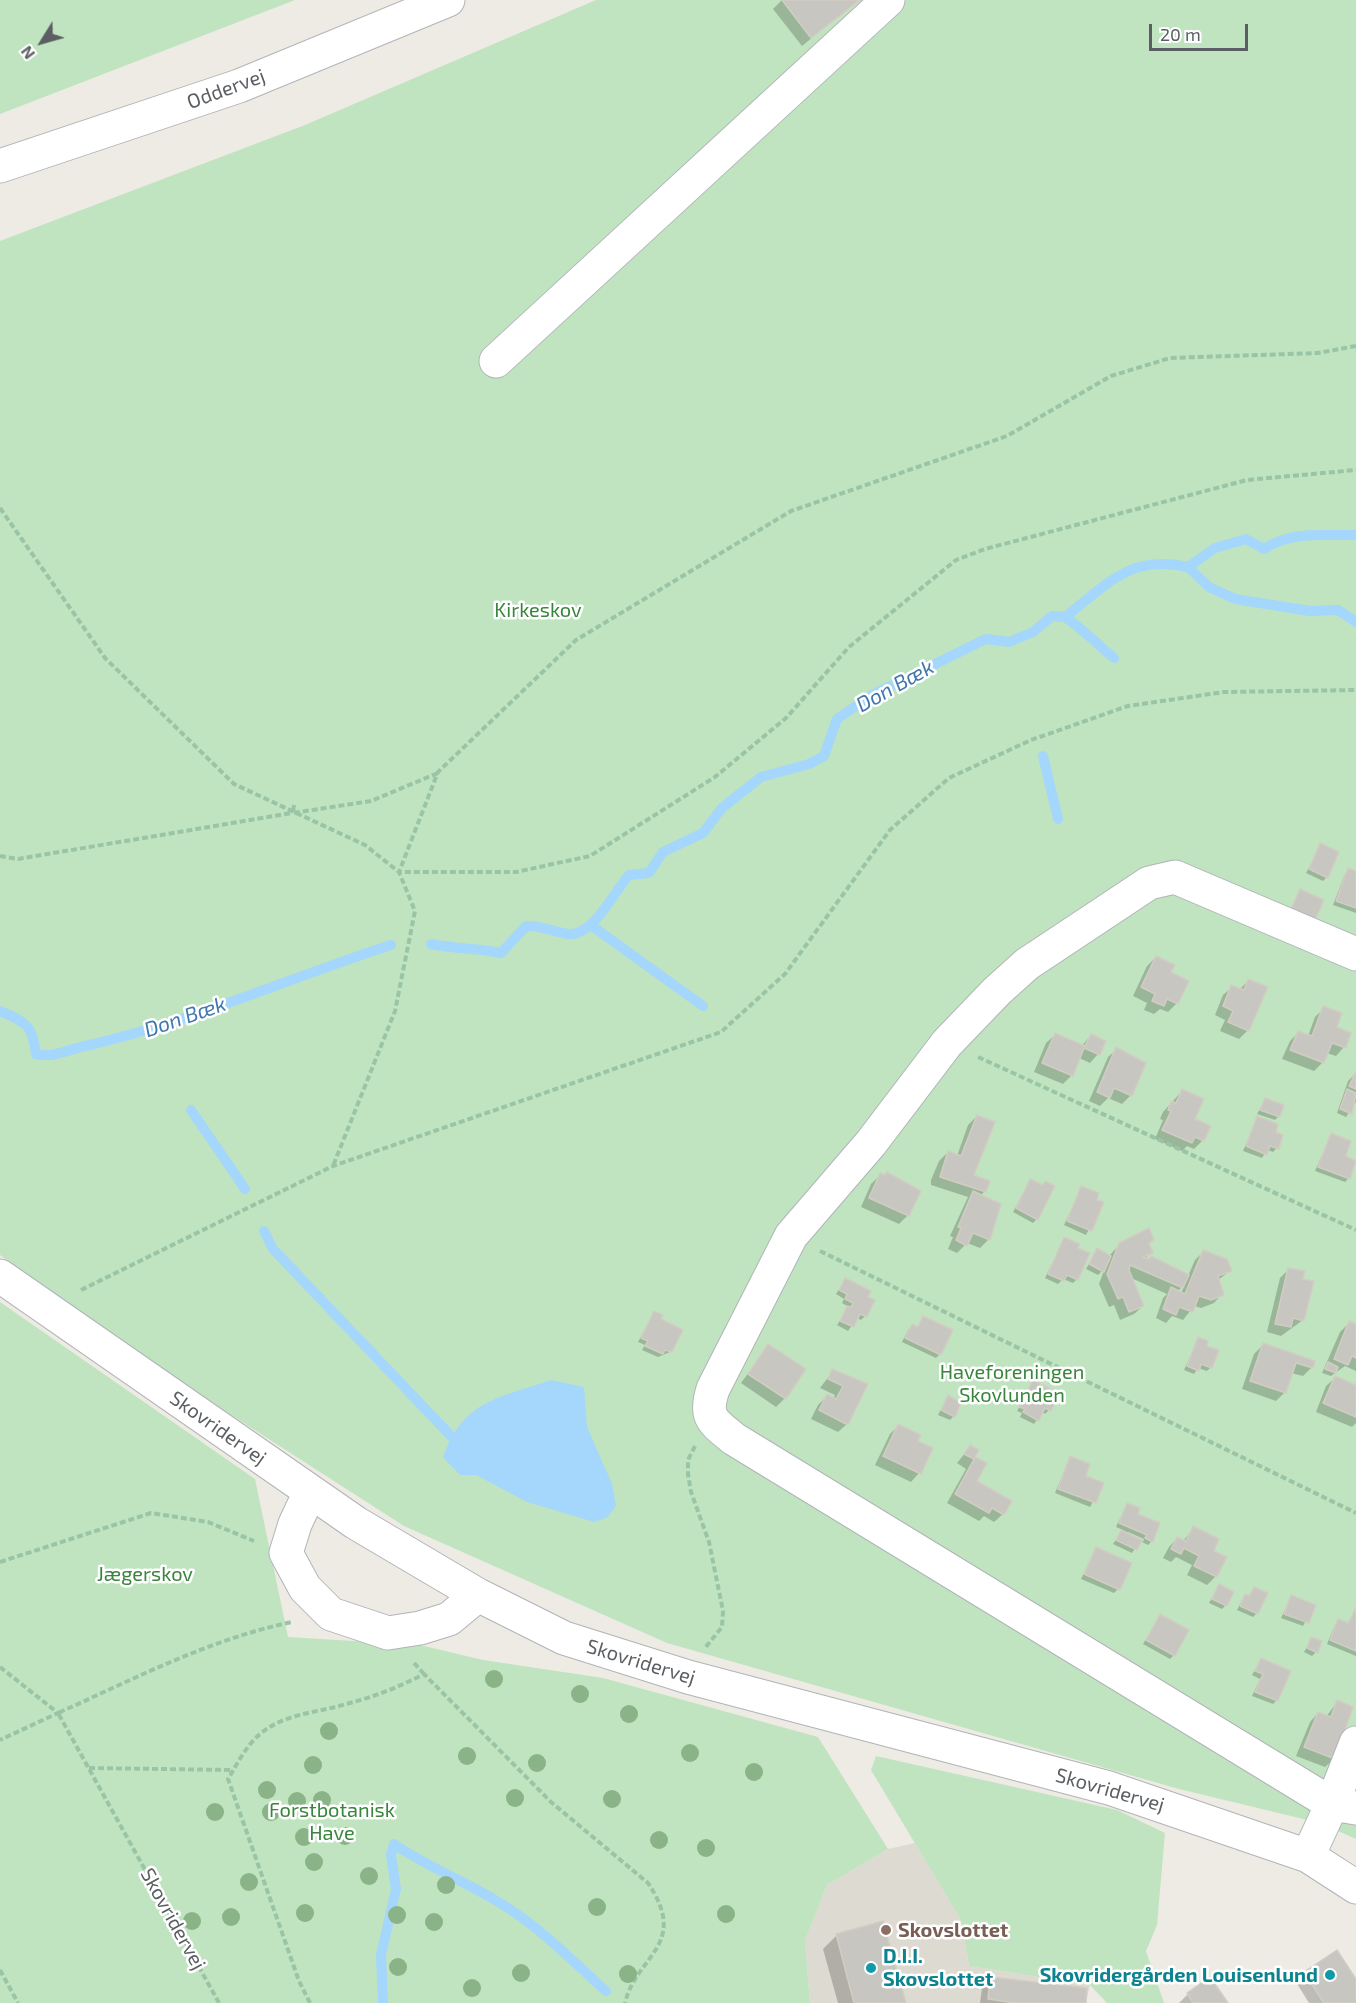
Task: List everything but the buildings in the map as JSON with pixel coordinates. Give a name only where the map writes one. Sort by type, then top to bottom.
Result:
[{"type":"street","name":"Oddervej","points":[[0,166],[239,86],[448,0]]},
{"type":"street","points":[[496,361],[888,0]]},
{"type":"street","points":[[1344,1806],[734,1439],[713,1422],[708,1407],[713,1389],[791,1236],[871,1143],[947,1044],[997,991],[1028,964],[1149,883],[1175,877],[1356,954]]},
{"type":"street","name":"Skovridervej","points":[[0,1276],[356,1523],[478,1595],[564,1638],[688,1677],[1109,1788],[1308,1856],[1356,1887]]},
{"type":"street","points":[[310,1492],[285,1553],[305,1587],[331,1614],[388,1633],[420,1628],[449,1619],[478,1595]]},
{"type":"street","points":[[1308,1856],[1344,1806],[1356,1743]]},
{"type":"path","points":[[0,856],[18,859],[371,801],[438,772],[576,640],[791,511],[1007,436],[1111,376],[1170,358],[1318,353],[1356,346]]},
{"type":"path","points":[[399,872],[516,872],[590,856],[715,777],[786,718],[849,647],[956,560],[985,549],[1246,480],[1356,470]]},
{"type":"path","points":[[0,508],[105,658],[234,784],[364,844],[399,872],[415,912],[395,1011],[333,1166]]},
{"type":"path","points":[[46,1308],[333,1166],[721,1032],[785,974],[890,830],[949,778],[1010,750],[1128,706],[1224,692],[1356,690]]},
{"type":"path","points":[[399,872],[438,772]]},
{"type":"path","points":[[293,813],[294,805]]},
{"type":"path","points":[[999,1066],[1356,1230]]},
{"type":"path","points":[[826,1254],[1356,1514]]},
{"type":"path","points":[[688,1677],[693,1661],[722,1627],[720,1588],[688,1474],[688,1460],[700,1434],[713,1422]]},
{"type":"path","points":[[0,1562],[151,1513],[208,1522],[285,1553]]},
{"type":"path","points":[[0,1740],[172,1662],[260,1629],[331,1614]]},
{"type":"path","points":[[0,1667],[58,1713]]},
{"type":"path","points":[[310,2003],[299,1981],[228,1779],[261,1733],[297,1714],[345,1705],[395,1689],[424,1674],[551,1802],[648,1883],[657,1897],[662,1929],[659,1948],[628,1992],[625,2003]]},
{"type":"path","name":"Skovridervej","points":[[58,1713],[219,2003]]},
{"type":"path","points":[[89,1768],[233,1770]]},
{"type":"path","points":[[0,1970],[18,2003]]},
{"type":"shaded area","name":"Skovslottet","points":[[915,1843],[961,1920],[969,1966],[1090,1985],[1086,2003],[810,2003],[805,1941],[827,1885],[888,1849]]},
{"type":"green space","points":[[0,0],[295,0],[0,114]]},
{"type":"green space","name":"Kirkeskov","points":[[596,0],[1356,0],[1356,1839],[1320,1823],[1179,1789],[667,1643],[404,1526],[183,1384],[0,1255],[0,241],[305,125]]},
{"type":"green space","name":"Forstbotanisk Have","points":[[0,1302],[255,1479],[288,1637],[420,1645],[483,1660],[603,1678],[818,1737],[888,1849],[827,1885],[805,1941],[810,2003],[0,2003]]},
{"type":"green space","points":[[876,1756],[1117,1810],[1165,1833],[1157,1925],[1146,1951],[1164,2003],[1107,2003],[1090,1985],[969,1966],[961,1920],[871,1770]]},
{"type":"water","points":[[551,1380],[584,1387],[587,1427],[612,1484],[616,1506],[608,1517],[594,1522],[527,1502],[476,1475],[460,1475],[443,1457],[451,1438],[472,1412],[499,1397]]},
{"type":"waterway","name":"Don Bæk","points":[[431,944],[501,953],[526,926],[568,934],[580,932],[604,910],[629,875],[649,873],[663,852],[703,833],[722,808],[761,777],[809,764],[824,756],[837,719],[872,695],[986,639],[1009,642],[1033,632],[1052,616],[1065,617],[1108,583],[1135,568],[1168,564],[1188,567],[1215,548],[1246,539],[1264,549],[1297,536],[1356,535]]},
{"type":"waterway","points":[[1188,567],[1209,587],[1235,599],[1310,611],[1338,610],[1356,622]]},
{"type":"waterway","points":[[1065,617],[1114,658]]},
{"type":"waterway","points":[[1043,756],[1058,819]]},
{"type":"waterway","points":[[592,926],[703,1006]]},
{"type":"waterway","name":"Don Bæk","points":[[0,1011],[27,1026],[36,1054],[55,1054],[201,1013],[391,945]]},
{"type":"waterway","points":[[191,1110],[245,1189]]},
{"type":"waterway","points":[[264,1231],[273,1249],[451,1436]]},
{"type":"waterway","points":[[383,2003],[381,1955],[396,1889],[391,1855],[394,1844],[510,1909],[553,1943],[606,1991]]},
{"type":"place","name":"Skovslottet","points":[[886,1930]]},
{"type":"place","name":"D.I.I. Skovslottet","points":[[871,1968]]},
{"type":"place","name":"Skovridergården Louisenlund","points":[[1330,1975]]},
{"type":"park label","name":"Haveforeningen Skovlunden","points":[[1012,1384]]},
{"type":"park label","name":"Jægerskov","points":[[145,1574]]}]
